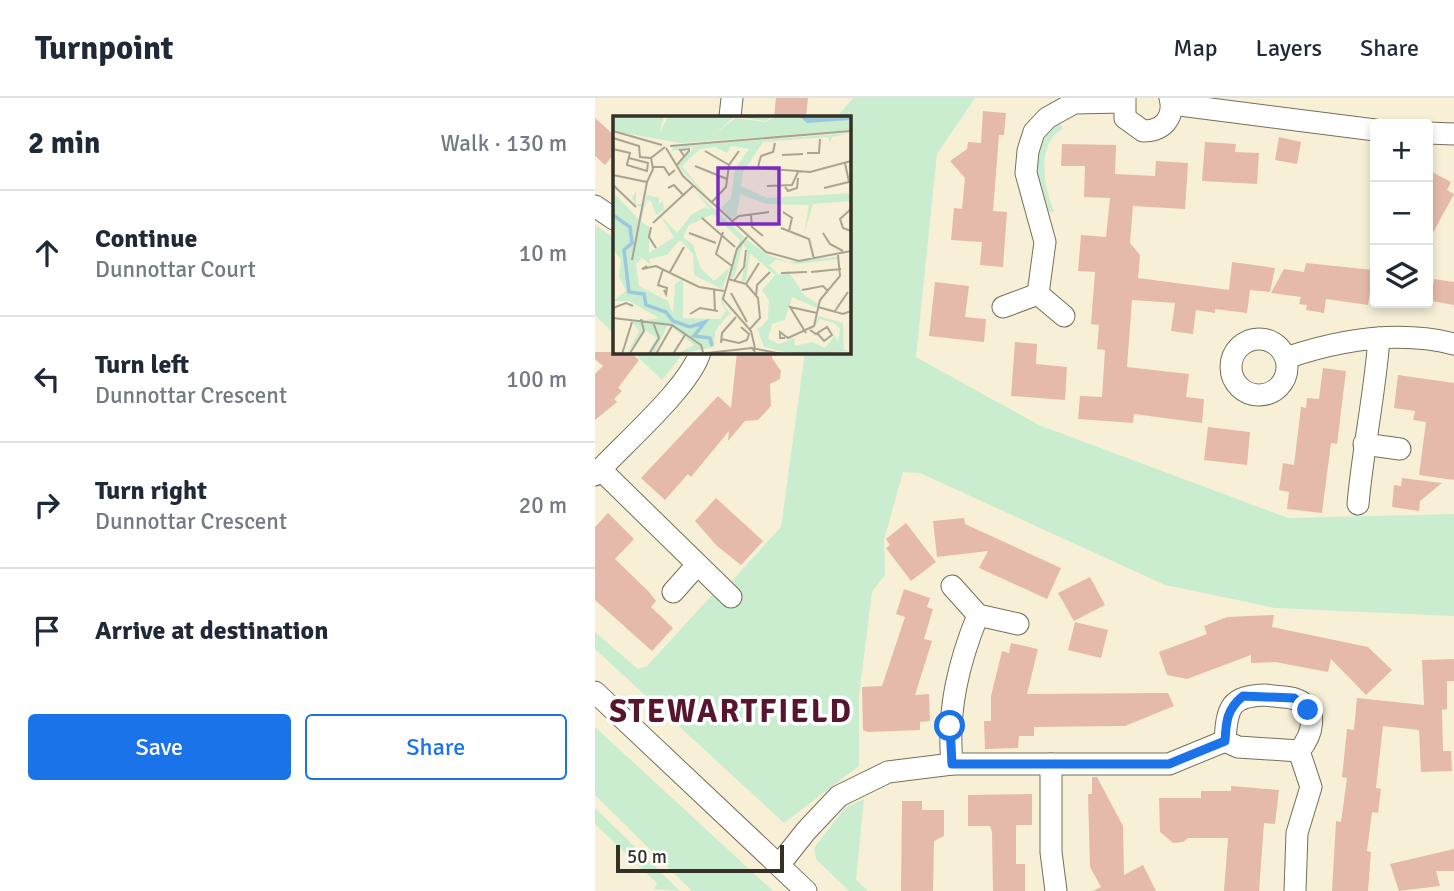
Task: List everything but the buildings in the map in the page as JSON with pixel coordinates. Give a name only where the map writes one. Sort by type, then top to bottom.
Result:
[{"type":"street","points":[[730,116],[732,98]]},
{"type":"street","points":[[1038,294],[1045,242],[1026,173],[1028,150],[1034,132],[1048,118],[1074,103],[1124,100],[1125,117],[1143,131],[1158,130],[1164,125],[1169,119],[1171,101],[1370,129]]},
{"type":"street","points":[[1433,133],[1454,134]]},
{"type":"street","points":[[595,206],[613,218]]},
{"type":"street","points":[[1003,307],[1038,294]]},
{"type":"street","points":[[1038,294],[1064,316]]},
{"type":"street","points":[[1286,358],[1318,347],[1379,338],[1410,337],[1454,344]]},
{"type":"street","points":[[1358,504],[1364,444],[1376,381],[1379,338]]},
{"type":"street","points":[[699,354],[697,362],[677,388],[598,472],[731,597]]},
{"type":"street","points":[[1364,444],[1400,449]]},
{"type":"street","points":[[673,592],[697,565]]},
{"type":"street","points":[[953,586],[978,615],[1019,624]]},
{"type":"street","points":[[952,764],[950,726],[959,664],[978,615]]},
{"type":"street","points":[[595,692],[806,891]]},
{"type":"street","points":[[1225,741],[1226,719],[1231,705],[1243,696],[1294,698],[1302,703],[1312,719],[1308,740],[1299,751]]},
{"type":"street","points":[[779,865],[839,796],[888,772],[952,764],[1169,764],[1225,741],[1238,747],[1299,751]]},
{"type":"street","points":[[1295,891],[1297,833],[1311,787],[1299,751]]},
{"type":"street","points":[[1051,764],[1051,852],[1056,891]]},
{"type":"green space","points":[[853,98],[975,98],[937,154],[916,357],[1039,425],[1288,518],[1454,514],[1454,616],[1275,608],[1165,585],[920,473],[903,472],[884,540],[885,575],[872,592],[859,696],[859,766],[784,823],[595,649],[595,632],[638,669],[647,666],[712,595],[730,609],[741,597],[728,585],[781,527],[805,354],[851,354],[851,116],[838,116]]},
{"type":"green space","points":[[1059,123],[1063,128],[1054,135],[1048,145],[1044,167],[1054,212],[1047,211],[1043,200],[1038,164],[1043,142]]},
{"type":"green space","points":[[595,225],[613,237],[613,333],[595,315]]},
{"type":"green space","points":[[635,354],[682,354],[662,380]]},
{"type":"green space","points":[[595,727],[773,891],[692,891],[595,795]]},
{"type":"green space","points":[[864,799],[856,880],[868,891],[849,891],[816,859],[814,848],[845,808]]},
{"type":"green space","points":[[595,808],[680,891],[654,889],[657,883],[595,824]]},
{"type":"district","name":"STEWARTFIELD","points":[[731,711]]},
{"type":"route","points":[[950,726],[952,764],[1169,764],[1225,741],[1226,719],[1231,705],[1243,696],[1294,698],[1308,710]]}]
